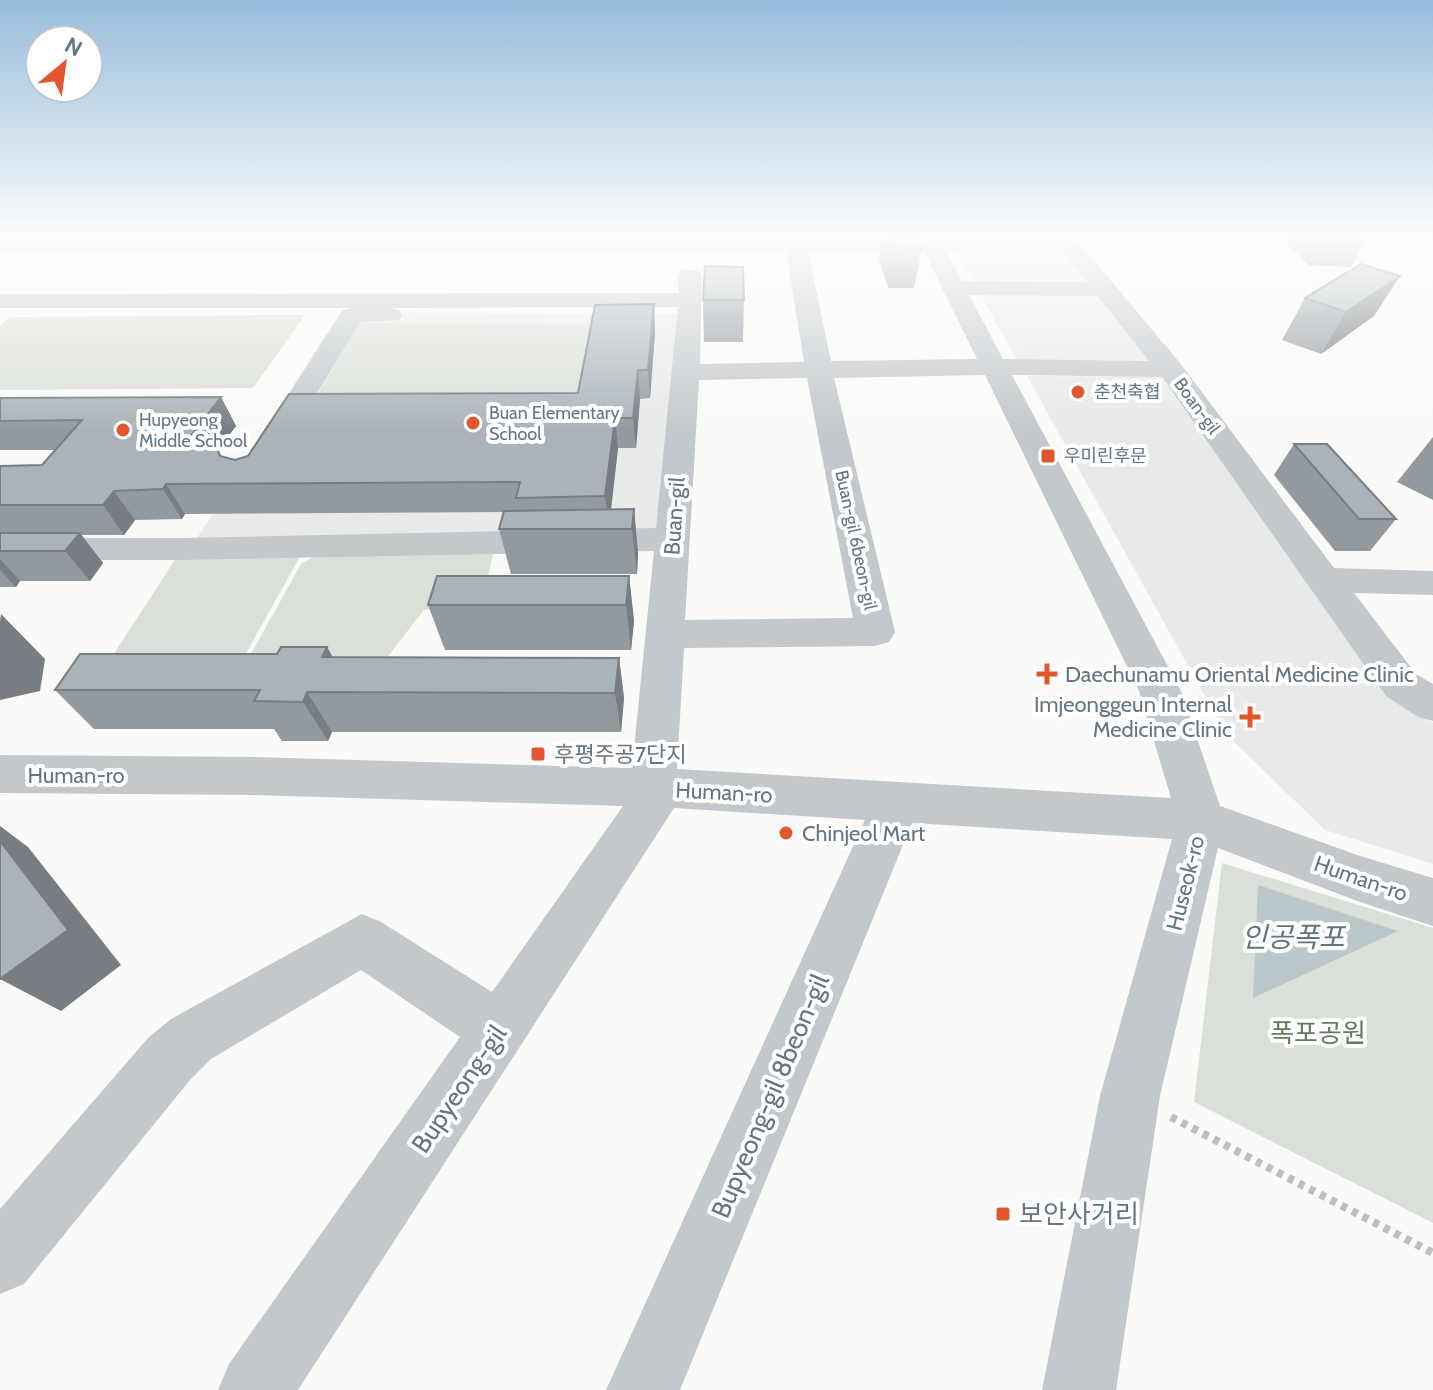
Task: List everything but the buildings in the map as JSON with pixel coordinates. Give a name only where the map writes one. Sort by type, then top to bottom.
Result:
[{"type":"street","points":[[259,463],[352,315],[540,314],[543,303]]},
{"type":"street","name":"Buan-gil","points":[[657,788],[691,303]]},
{"type":"street","name":"Buan-gil 6beon-gil","points":[[667,634],[875,632],[807,303]]},
{"type":"street","name":"Huseok-ro","points":[[959,303],[1160,691],[1201,820],[1130,1096],[1079,1390]]},
{"type":"street","name":"Boan-gil","points":[[1116,303],[1170,369],[1401,685],[1433,705]]},
{"type":"street","points":[[686,372],[994,367],[1170,369]]},
{"type":"street","points":[[0,549],[181,549],[672,539]]},
{"type":"street","points":[[1324,580],[1433,583]]},
{"type":"street","name":"Human-ro","points":[[0,774],[253,776],[657,788],[1201,820],[1360,879],[1433,902]]},
{"type":"street","name":"Bupyeong-gil","points":[[255,1390],[499,1029],[657,788]]},
{"type":"street","name":"Bupyeong-gil 8beon-gil","points":[[643,1390],[897,802]]},
{"type":"street","points":[[0,1260],[169,1059],[191,1039],[362,940],[499,1029]]},
{"type":"path","points":[[1130,1096],[1433,1253]]},
{"type":"shaded area","points":[[985,303],[1108,303],[1152,362],[1018,362]]},
{"type":"shaded area","name":"Buan Elementary School","points":[[340,312],[689,314],[663,533],[194,543]]},
{"type":"shaded area","points":[[1027,376],[1161,377],[1387,687],[1418,715],[1433,723],[1433,864],[1325,830],[1226,734]]},
{"type":"green space","points":[[305,315],[253,388],[0,390],[0,325],[10,317]]},
{"type":"green space","points":[[359,323],[594,325],[576,413],[307,413]]},
{"type":"green space","points":[[494,548],[484,597],[424,610],[388,656],[314,667],[250,656],[301,564],[326,550]]},
{"type":"green space","points":[[303,551],[239,666],[104,669],[180,552]]},
{"type":"green space","name":"폭포공원","points":[[1222,863],[1433,928],[1433,1223],[1194,1102]]},
{"type":"water","name":"인공폭포","points":[[1258,885],[1398,931],[1253,998]]},
{"type":"place","name":"춘천축협","points":[[1078,392]]},
{"type":"place","name":"Buan Elementary School","points":[[473,423]]},
{"type":"place","name":"Hupyeong Middle School","points":[[123,430]]},
{"type":"place","name":"우미린후문","points":[[1048,456]]},
{"type":"place","name":"Daechunamu Oriental Medicine Clinic","points":[[1047,674]]},
{"type":"place","name":"Imjeonggeun Internal Medicine Clinic","points":[[1250,717]]},
{"type":"place","name":"후평주공7단지","points":[[538,754]]},
{"type":"place","name":"Chinjeol Mart","points":[[786,833]]},
{"type":"place","name":"보안사거리","points":[[1003,1214]]}]
